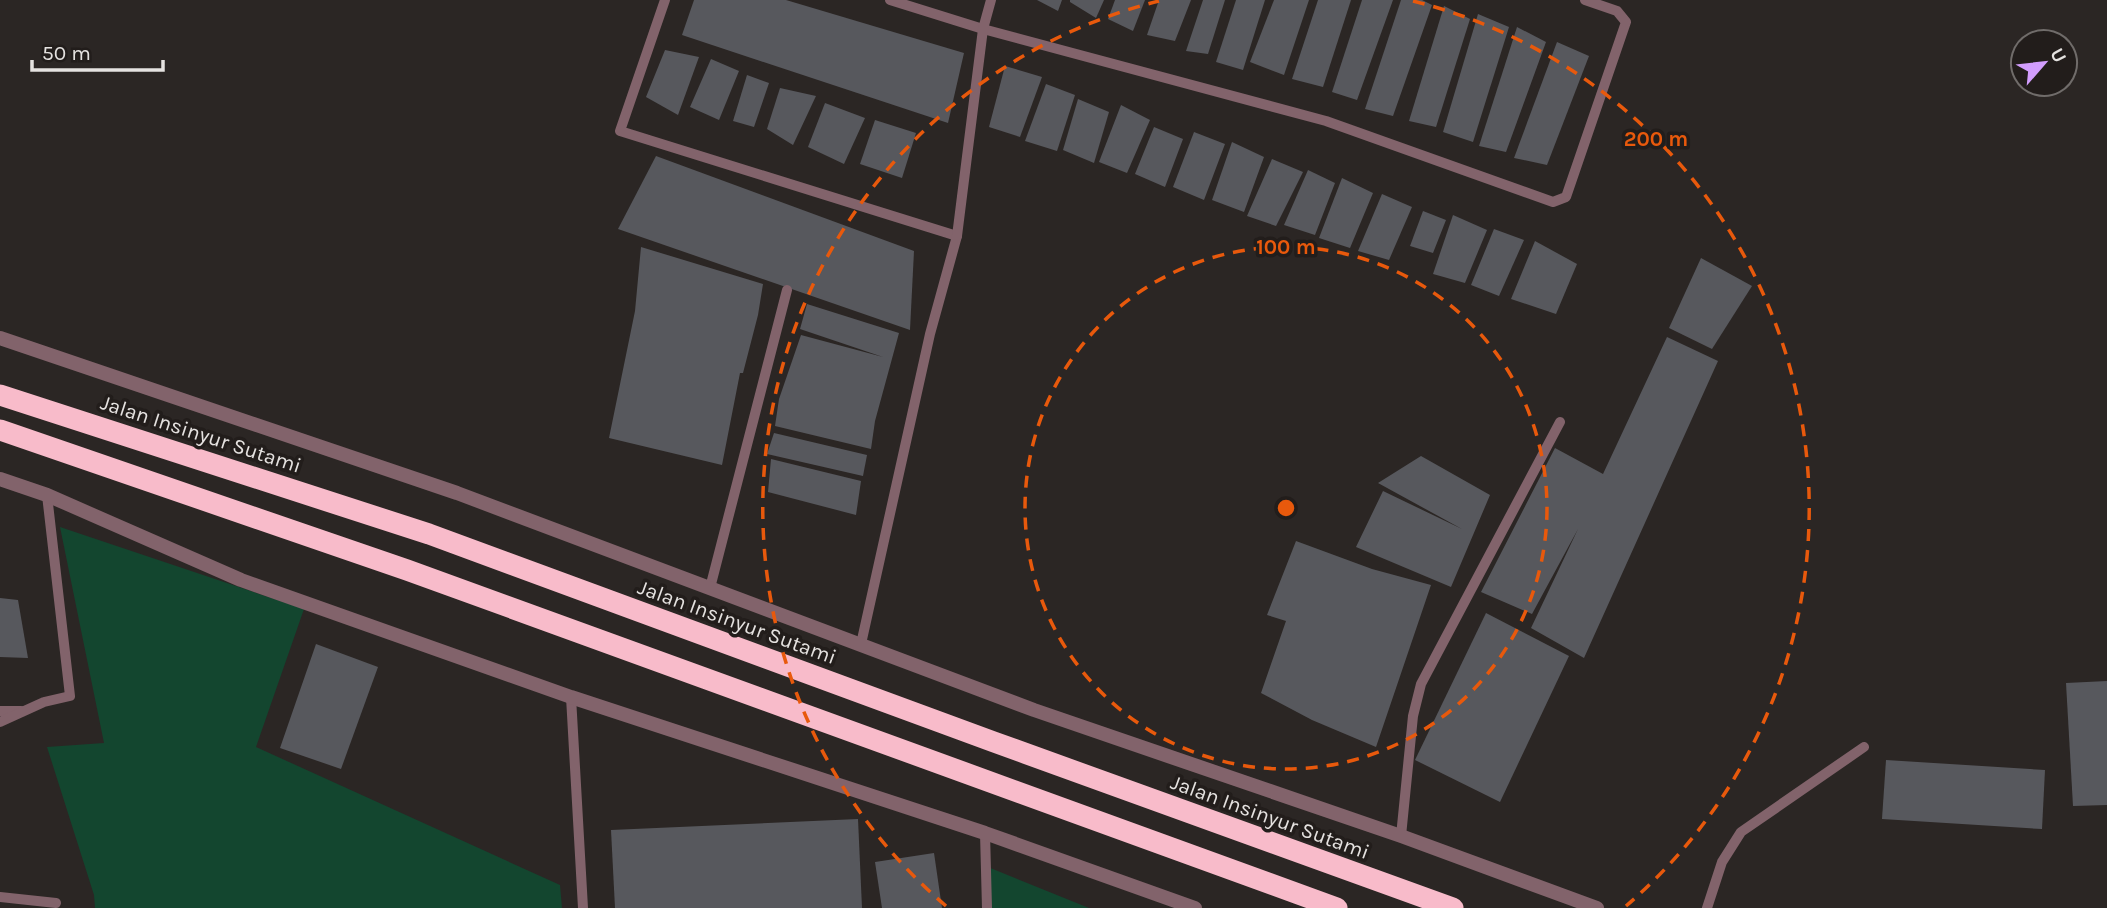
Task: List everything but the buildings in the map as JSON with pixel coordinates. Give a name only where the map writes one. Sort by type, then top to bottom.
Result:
[{"type":"highway","name":"Jalan Insinyur Sutami","points":[[1,395],[429,534],[981,738],[1453,908]]},
{"type":"highway","points":[[0,430],[407,570],[1337,908]]},
{"type":"street","points":[[0,338],[457,493],[1034,709],[1401,836],[1597,908]]},
{"type":"street","points":[[0,479],[47,495],[241,580],[571,697],[985,833],[1195,908]]},
{"type":"lane","points":[[665,0],[620,131],[957,236]]},
{"type":"lane","points":[[890,0],[983,29],[1326,121],[1553,202],[1566,197],[1626,22],[1617,11],[1585,0]]},
{"type":"lane","points":[[861,644],[930,334],[957,236],[983,29],[991,0]]},
{"type":"lane","points":[[710,588],[787,290]]},
{"type":"lane","points":[[1401,836],[1413,716],[1421,684],[1560,422]]},
{"type":"lane","points":[[0,722],[44,702],[71,696],[47,495]]},
{"type":"lane","points":[[571,697],[583,908]]},
{"type":"lane","points":[[0,710],[25,711]]},
{"type":"lane","points":[[1707,908],[1723,862],[1741,832],[1864,747]]},
{"type":"lane","points":[[985,833],[987,908]]},
{"type":"lane","points":[[0,897],[56,903]]},
{"type":"green space","points":[[60,527],[304,609],[256,747],[560,885],[562,908],[95,908],[94,895],[47,747],[104,743]]},
{"type":"green space","points":[[983,865],[1089,908],[985,908]]}]
